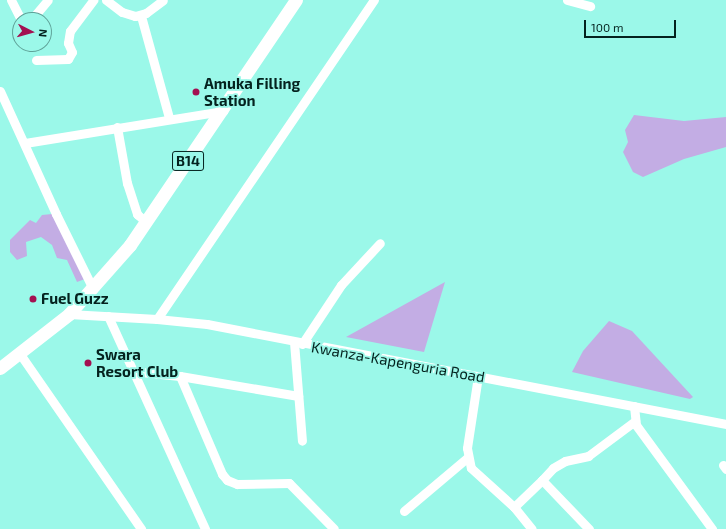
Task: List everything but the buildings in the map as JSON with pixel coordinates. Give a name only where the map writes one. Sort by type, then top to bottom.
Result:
[{"type":"highway","name":"B14","points":[[0,368],[20,354],[69,314],[93,289],[146,222],[223,111],[296,0]]},
{"type":"street","points":[[11,0],[17,12]]},
{"type":"street","points":[[38,12],[48,0]]},
{"type":"street","points":[[36,60],[68,59],[72,52],[68,43],[70,31],[93,0]]},
{"type":"street","points":[[106,0],[126,14],[141,16],[163,0]]},
{"type":"street","points":[[157,318],[374,0]]},
{"type":"street","points":[[567,0],[590,6]]},
{"type":"street","points":[[141,16],[170,118]]},
{"type":"street","points":[[0,91],[25,143],[59,221],[93,289]]},
{"type":"street","points":[[25,143],[170,118],[223,111]]},
{"type":"street","points":[[117,127],[127,183],[137,214],[146,222]]},
{"type":"street","points":[[302,440],[298,396],[298,343],[342,285],[380,242]]},
{"type":"street","name":"Kwanza-Kapenguria Road","points":[[69,314],[157,318],[207,324],[298,343],[726,424]]},
{"type":"street","points":[[108,316],[131,371],[205,529]]},
{"type":"street","points":[[20,354],[141,529]]},
{"type":"street","points":[[131,371],[180,376],[298,396]]},
{"type":"street","points":[[180,376],[222,474],[227,480],[237,484],[289,483],[334,529]]},
{"type":"street","points":[[478,376],[467,458],[471,468],[514,507],[532,529]]},
{"type":"street","points":[[634,406],[635,420],[676,482],[712,529]]},
{"type":"street","points":[[514,507],[553,468],[565,461],[588,456],[635,420]]},
{"type":"street","points":[[404,512],[467,458]]},
{"type":"street","points":[[542,480],[589,529]]},
{"type":"shaded area","points":[[634,115],[684,121],[726,117],[726,147],[684,159],[643,177],[633,172],[623,152],[628,142],[625,130]]},
{"type":"shaded area","points":[[52,214],[85,279],[77,282],[67,260],[57,258],[52,245],[41,237],[26,242],[27,256],[17,260],[10,252],[10,240],[30,220],[36,223],[42,215]]},
{"type":"shaded area","points":[[445,282],[424,352],[346,337]]},
{"type":"shaded area","points":[[609,321],[632,331],[693,397],[690,399],[572,372],[583,351]]},
{"type":"place","name":"Amuka Filling Station","points":[[196,92]]},
{"type":"place","name":"Fuel Guzz","points":[[33,299]]},
{"type":"place","name":"Swara Resort Club","points":[[88,363]]}]
